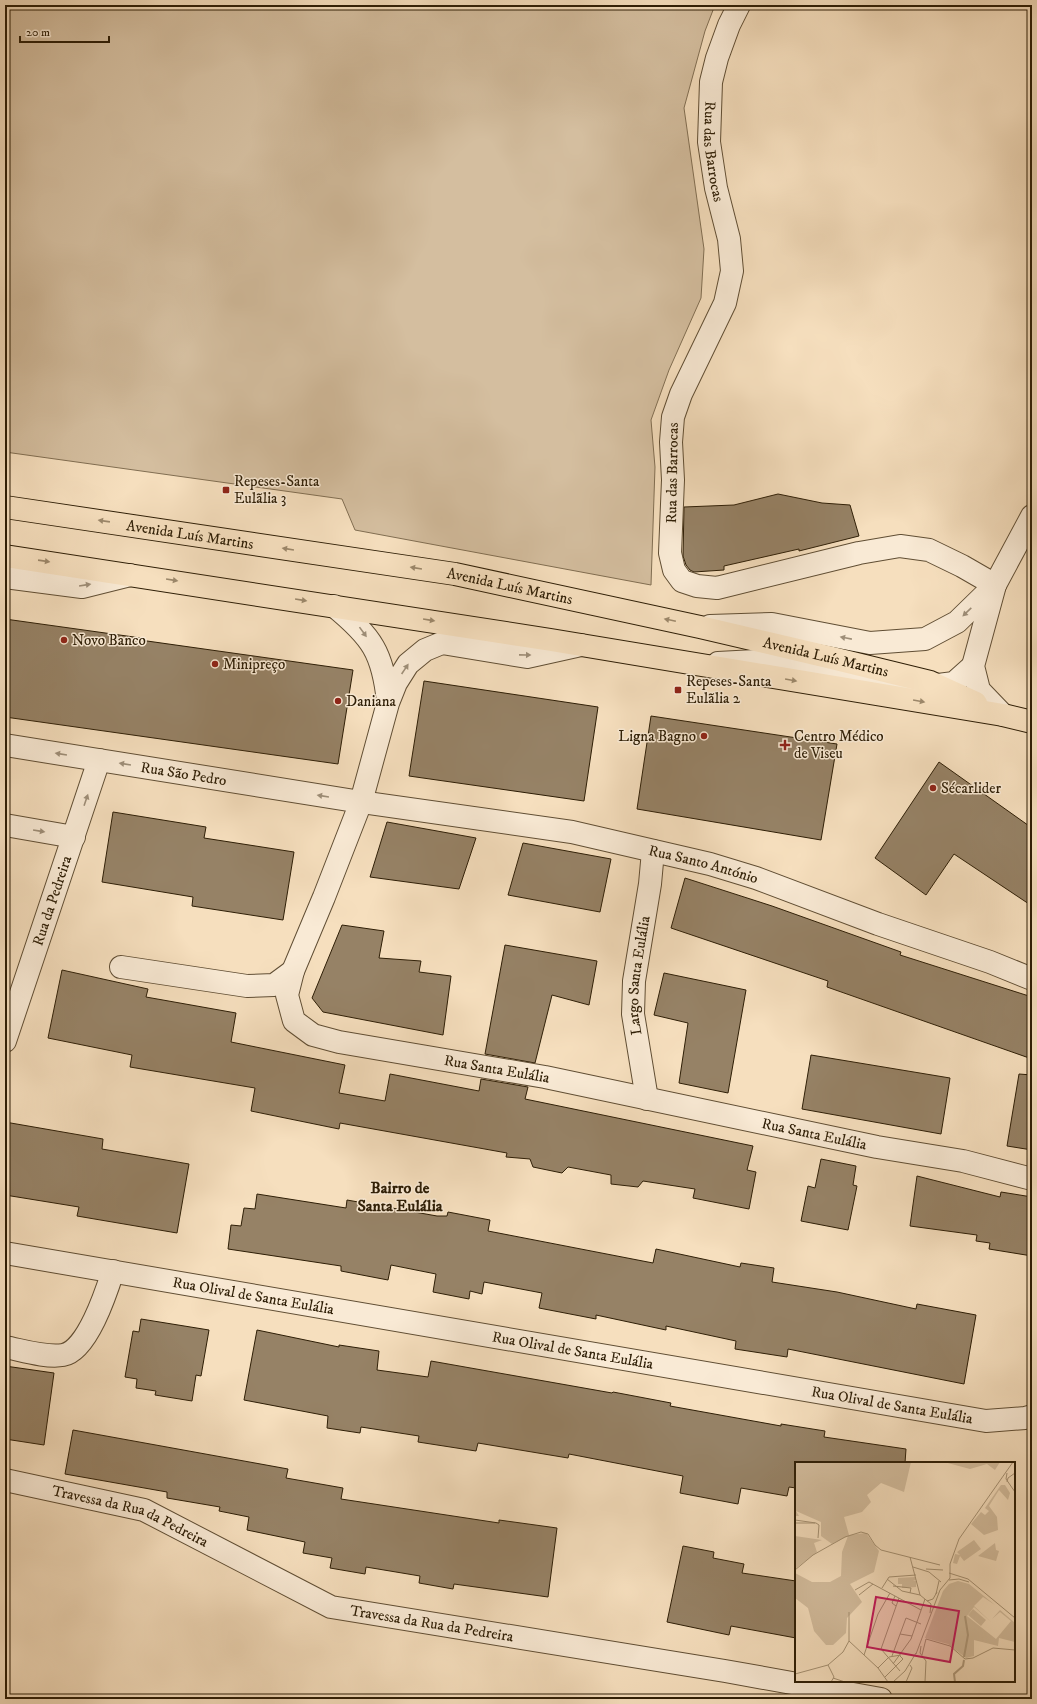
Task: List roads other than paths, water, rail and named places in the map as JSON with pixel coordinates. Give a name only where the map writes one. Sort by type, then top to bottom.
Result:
[{"type":"main road","name":"Avenida Luís Martins","points":[[5,507],[455,574],[700,627],[862,665],[937,685],[1003,715]]},
{"type":"main road","name":"Avenida Luís Martins","points":[[5,556],[131,574],[583,645],[1003,715],[1032,722]]},
{"type":"street","name":"Rua das Barrocas","points":[[738,5],[719,52],[711,82],[709,142],[716,188],[729,239],[732,270],[725,303],[688,380],[673,417],[671,442],[673,480],[670,553],[674,570],[682,581],[697,586],[716,588],[859,553],[900,546],[930,550],[995,585]]},
{"type":"street","points":[[1003,715],[979,690],[973,666],[995,585],[1032,516]]},
{"type":"street","points":[[5,577],[82,587],[131,574]]},
{"type":"street","points":[[700,627],[772,624],[870,643],[925,639],[957,622],[995,585]]},
{"type":"street","points":[[334,606],[358,625],[376,650],[385,676],[388,703]]},
{"type":"street","points":[[388,703],[396,683],[408,664],[425,650],[442,644],[527,656],[583,645]]},
{"type":"street","points":[[697,664],[776,660],[873,680],[922,687],[954,683],[973,666]]},
{"type":"street","name":"Rua Santa Eulália","points":[[388,703],[362,802],[293,971],[288,995],[294,1021],[312,1035],[339,1042],[545,1077],[877,1147],[963,1161],[1032,1179]]},
{"type":"street","name":"Rua São Pedro","points":[[5,745],[362,802]]},
{"type":"street","name":"Rua da Pedreira","points":[[5,1041],[99,760]]},
{"type":"street","name":"Rua Santo António","points":[[362,802],[572,832],[710,864],[756,878],[878,924],[990,962],[1032,979]]},
{"type":"street","points":[[5,825],[74,837]]},
{"type":"street","name":"Largo Santa Eulália","points":[[647,1099],[634,1014],[634,981],[650,884],[653,851]]},
{"type":"street","points":[[121,967],[247,986],[274,986],[293,971]]},
{"type":"street","name":"Rua Olival de Santa Eulália","points":[[5,1253],[986,1421],[1025,1418],[1032,1416]]},
{"type":"street","points":[[5,1347],[49,1355],[63,1355],[74,1350],[86,1335],[102,1306],[113,1271]]},
{"type":"street","name":"Travessa da Rua da Pedreira","points":[[5,1480],[144,1510],[331,1606],[725,1671],[880,1699]]},
{"type":"place","name":"Repeses-Santa Eulãlia 3","points":[[226,490]]},
{"type":"place","name":"Novo Banco","points":[[64,640]]},
{"type":"place","name":"Minipreço","points":[[215,664]]},
{"type":"place","name":"Repeses-Santa Eulãlia 2","points":[[678,690]]},
{"type":"place","name":"Daniana","points":[[338,701]]},
{"type":"place","name":"Ligna Bagno","points":[[704,736]]},
{"type":"place","name":"Centro Médico de Viseu","points":[[785,745]]},
{"type":"place","name":"Sécarlider","points":[[933,788]]},
{"type":"district","name":"Bairro de Santa Eulália","points":[[400,1196]]}]
